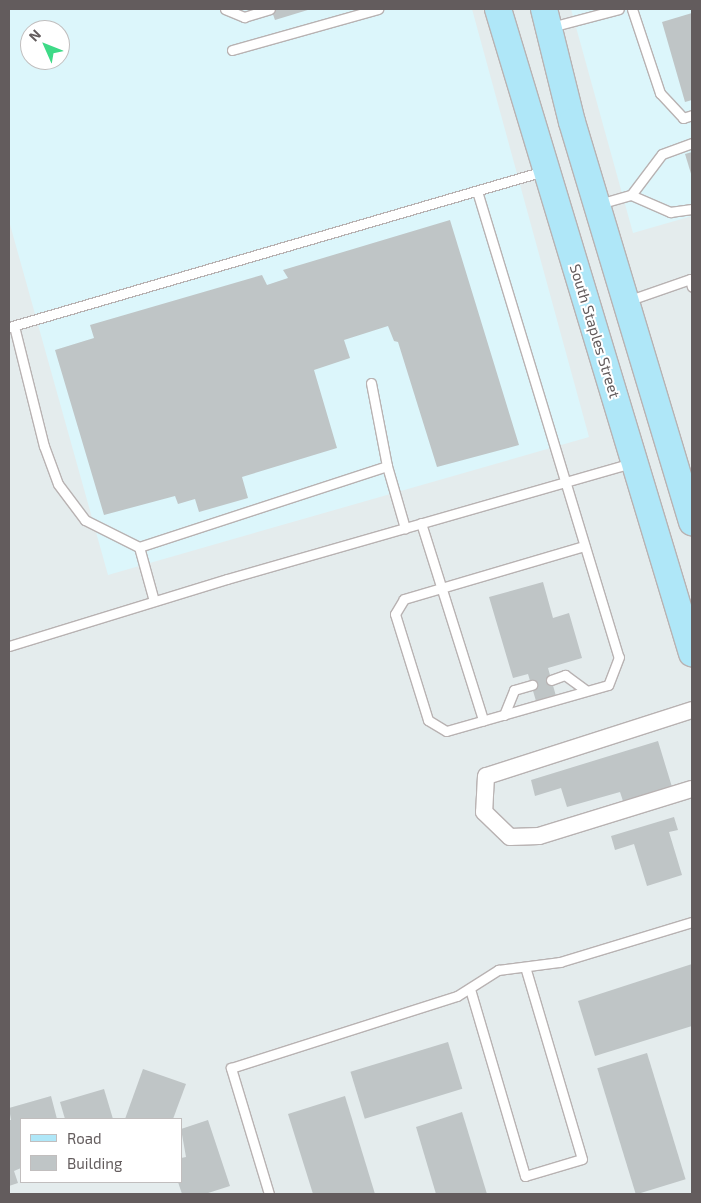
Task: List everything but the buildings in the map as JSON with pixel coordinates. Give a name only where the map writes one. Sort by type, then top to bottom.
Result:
[{"type":"main road","name":"South Staples Street","points":[[498,9],[692,653]]},
{"type":"main road","points":[[546,18],[597,205],[691,511]]},
{"type":"main road","points":[[634,462],[648,463],[655,470],[665,492],[691,511]]},
{"type":"street","points":[[692,710],[486,776],[484,812],[510,837],[539,836],[692,789]]},
{"type":"lane","points":[[225,9],[244,17],[270,9]]},
{"type":"lane","points":[[232,50],[378,9]]},
{"type":"lane","points":[[546,18],[619,9]]},
{"type":"lane","points":[[632,9],[660,93],[683,118],[692,115]]},
{"type":"lane","points":[[597,205],[631,195],[662,154],[692,143]]},
{"type":"lane","points":[[388,466],[139,547],[85,520],[58,484],[44,446],[12,326],[547,170]]},
{"type":"lane","points":[[477,190],[619,657],[608,685],[446,731],[428,720],[395,614],[404,598],[584,546]]},
{"type":"lane","points":[[631,195],[670,212],[692,209]]},
{"type":"lane","points":[[626,301],[692,282]]},
{"type":"lane","points":[[371,383],[388,466],[405,528]]},
{"type":"lane","points":[[9,646],[154,601],[634,462]]},
{"type":"lane","points":[[421,523],[483,720]]},
{"type":"lane","points":[[139,547],[154,601]]},
{"type":"lane","points":[[551,680],[565,675],[586,690]]},
{"type":"lane","points":[[504,714],[514,690],[532,685]]},
{"type":"lane","points":[[269,1194],[230,1068],[447,999],[470,988],[491,972],[560,962],[692,922]]},
{"type":"lane","points":[[470,988],[525,1176],[582,1159],[525,967]]},
{"type":"shaded area","points":[[9,9],[472,9],[589,437],[108,575],[9,221]]},
{"type":"shaded area","points":[[571,9],[692,9],[692,216],[633,233]]}]
